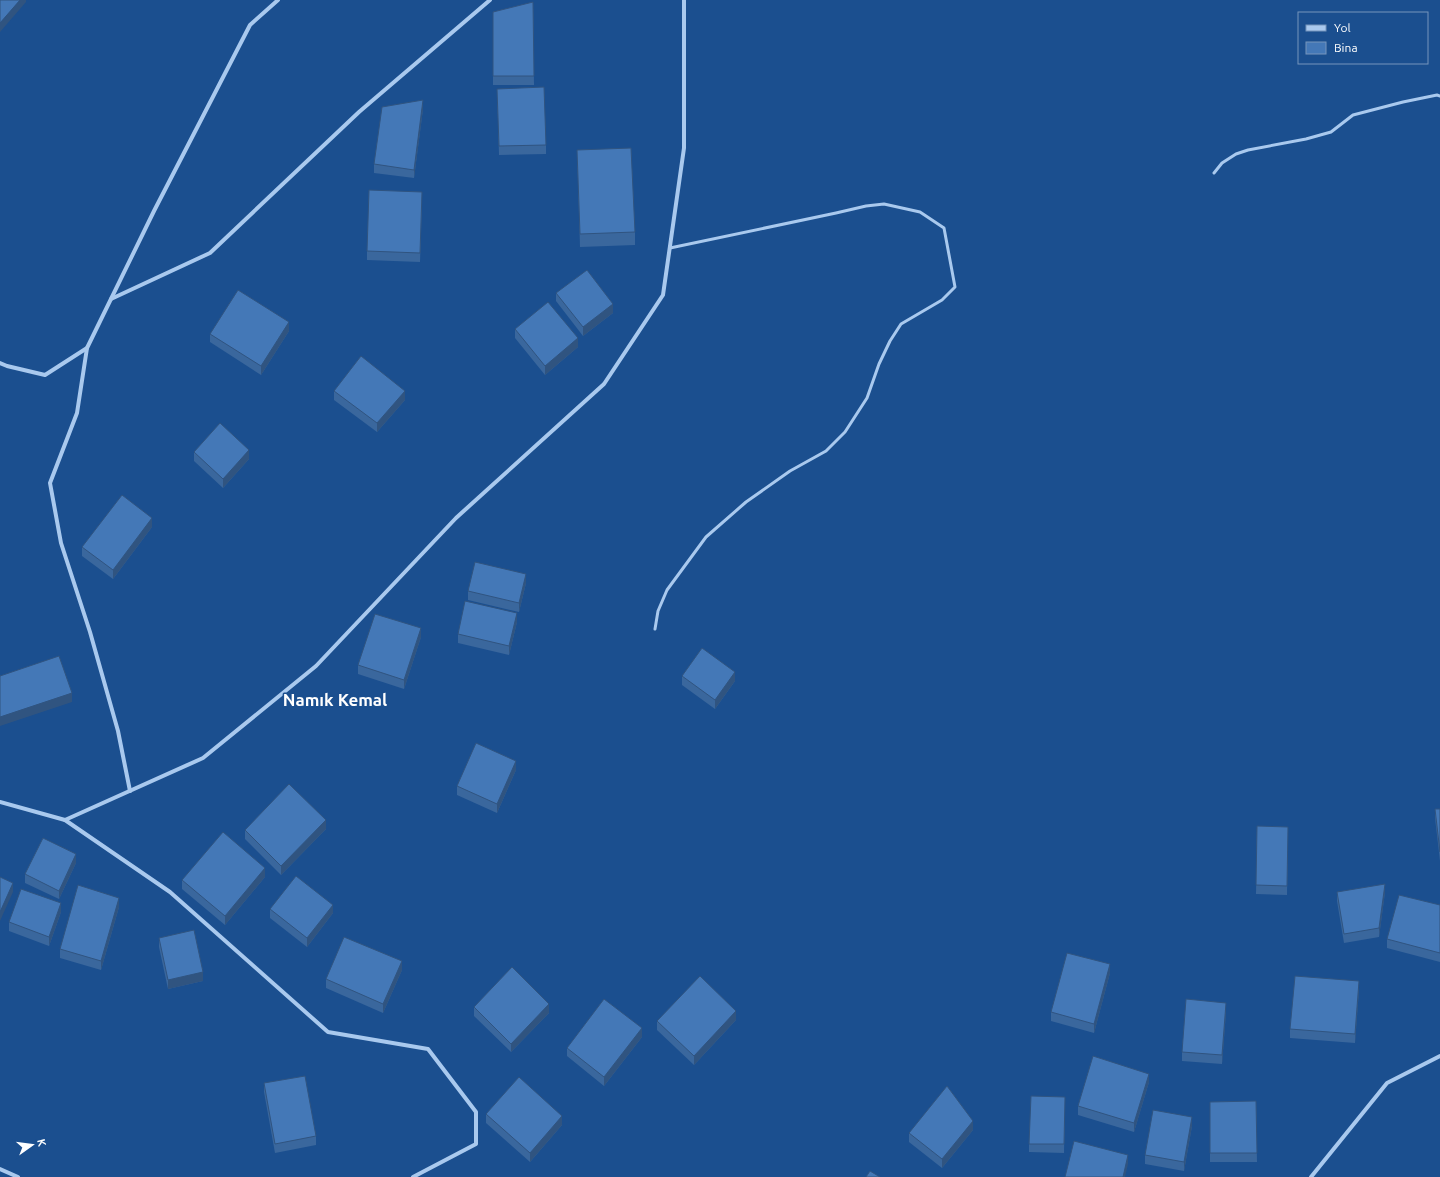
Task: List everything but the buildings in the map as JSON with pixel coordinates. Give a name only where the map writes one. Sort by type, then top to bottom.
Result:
[{"type":"street","points":[[130,791],[118,731],[90,632],[61,542],[50,483],[77,413],[87,348],[250,25],[278,0]]},
{"type":"street","points":[[111,299],[210,252],[359,112],[490,0]]},
{"type":"street","points":[[65,820],[203,758],[316,666],[456,518],[604,384],[663,295],[684,148],[684,0]]},
{"type":"street","points":[[0,363],[45,375],[87,348]]},
{"type":"street","points":[[0,802],[65,820],[170,892],[328,1032],[428,1049],[476,1112],[476,1144],[413,1177]]},
{"type":"street","points":[[1311,1177],[1387,1083],[1440,1056]]},
{"type":"street","points":[[0,1169],[18,1177]]},
{"type":"lane","points":[[1214,173],[1222,163],[1236,154],[1331,132],[1353,115],[1403,102],[1437,95],[1440,96]]},
{"type":"lane","points":[[655,628],[658,611],[667,590],[706,537],[746,502],[790,471],[826,452],[845,432],[867,398],[879,364],[890,341],[901,324],[942,300],[955,287],[944,228],[920,212],[884,204],[866,206],[670,248]]},
{"type":"district","name":"Namık Kemal","points":[[335,699]]}]
